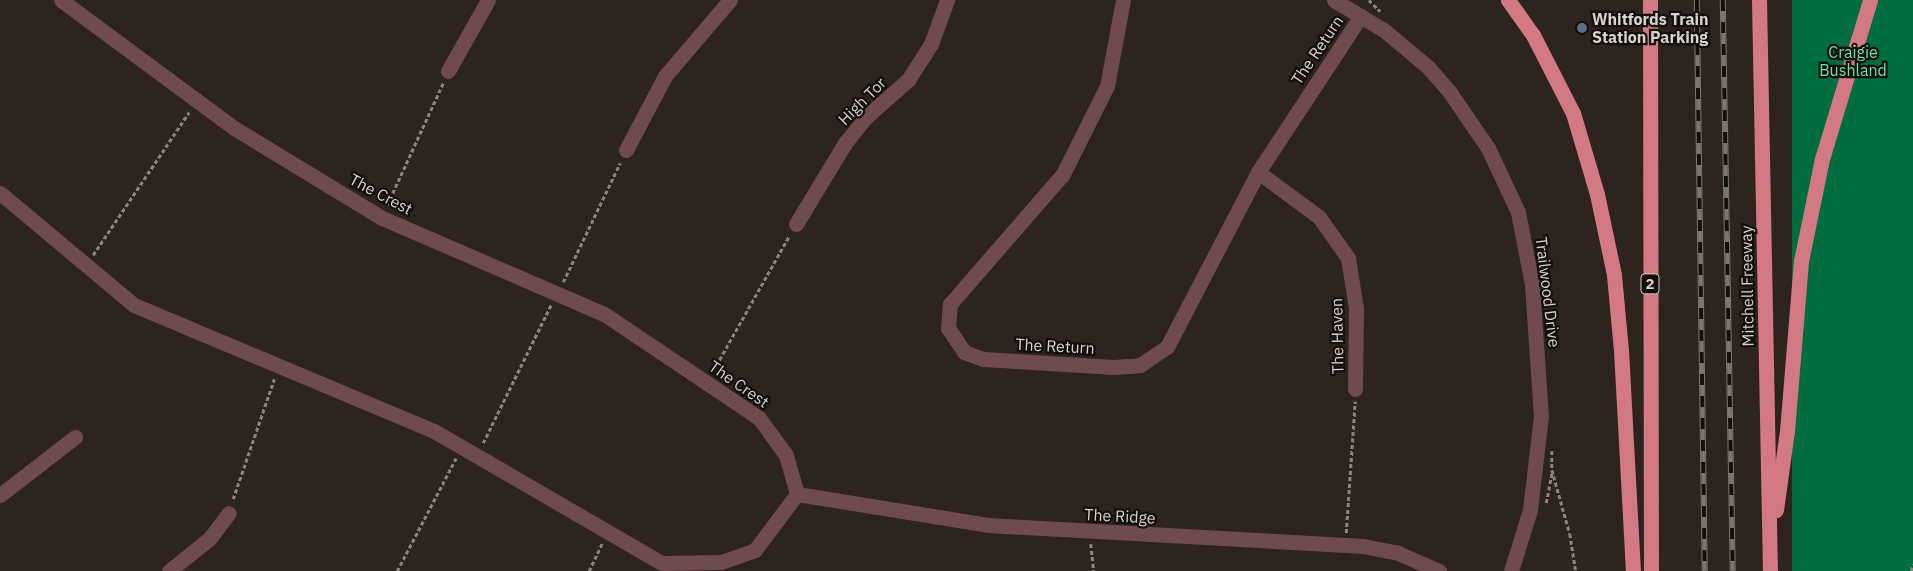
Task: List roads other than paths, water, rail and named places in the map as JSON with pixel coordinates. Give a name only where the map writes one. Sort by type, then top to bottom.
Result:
[{"type":"highway","points":[[1508,0],[1533,35],[1573,113],[1597,194],[1614,276],[1621,350],[1633,571]]},
{"type":"highway","name":"2","points":[[1650,0],[1651,571]]},
{"type":"highway","name":"Mitchell Freeway","points":[[1759,0],[1770,565]]},
{"type":"highway","points":[[1770,565],[1787,431],[1801,261],[1822,159],[1870,0]]},
{"type":"street","name":"The Crest","points":[[61,0],[234,128],[382,218],[604,314],[706,382],[759,418],[786,455],[796,494]]},
{"type":"street","points":[[448,71],[488,0]]},
{"type":"street","points":[[626,150],[665,76],[730,0]]},
{"type":"street","name":"High Tor","points":[[796,224],[845,143],[868,116],[908,80],[931,44],[947,0]]},
{"type":"street","name":"The Return","points":[[1123,0],[1107,86],[1062,174],[950,304],[948,328],[964,352],[983,359],[1114,367],[1140,365],[1168,347],[1258,172],[1361,16]]},
{"type":"street","name":"Trailwood Drive","points":[[1334,0],[1405,46],[1449,91],[1488,148],[1518,212],[1532,285],[1541,416],[1533,495],[1511,571]]},
{"type":"street","name":"The Haven","points":[[1258,172],[1320,218],[1348,258],[1356,308],[1355,389]]},
{"type":"street","points":[[0,192],[134,305],[434,431],[607,533],[662,563],[721,562],[755,550],[796,494]]},
{"type":"street","points":[[0,495],[75,437]]},
{"type":"street","name":"The Ridge","points":[[796,494],[988,525],[1090,532],[1345,544],[1398,553],[1439,571]]},
{"type":"street","points":[[169,571],[210,538],[229,513]]},
{"type":"railway","points":[[1697,0],[1705,571]]},
{"type":"railway","points":[[1723,0],[1733,571]]},
{"type":"place","name":"Whitfords Train Station Parking","points":[[1582,28]]},
{"type":"park label","name":"Craigie Bushland","points":[[1853,61]]}]
